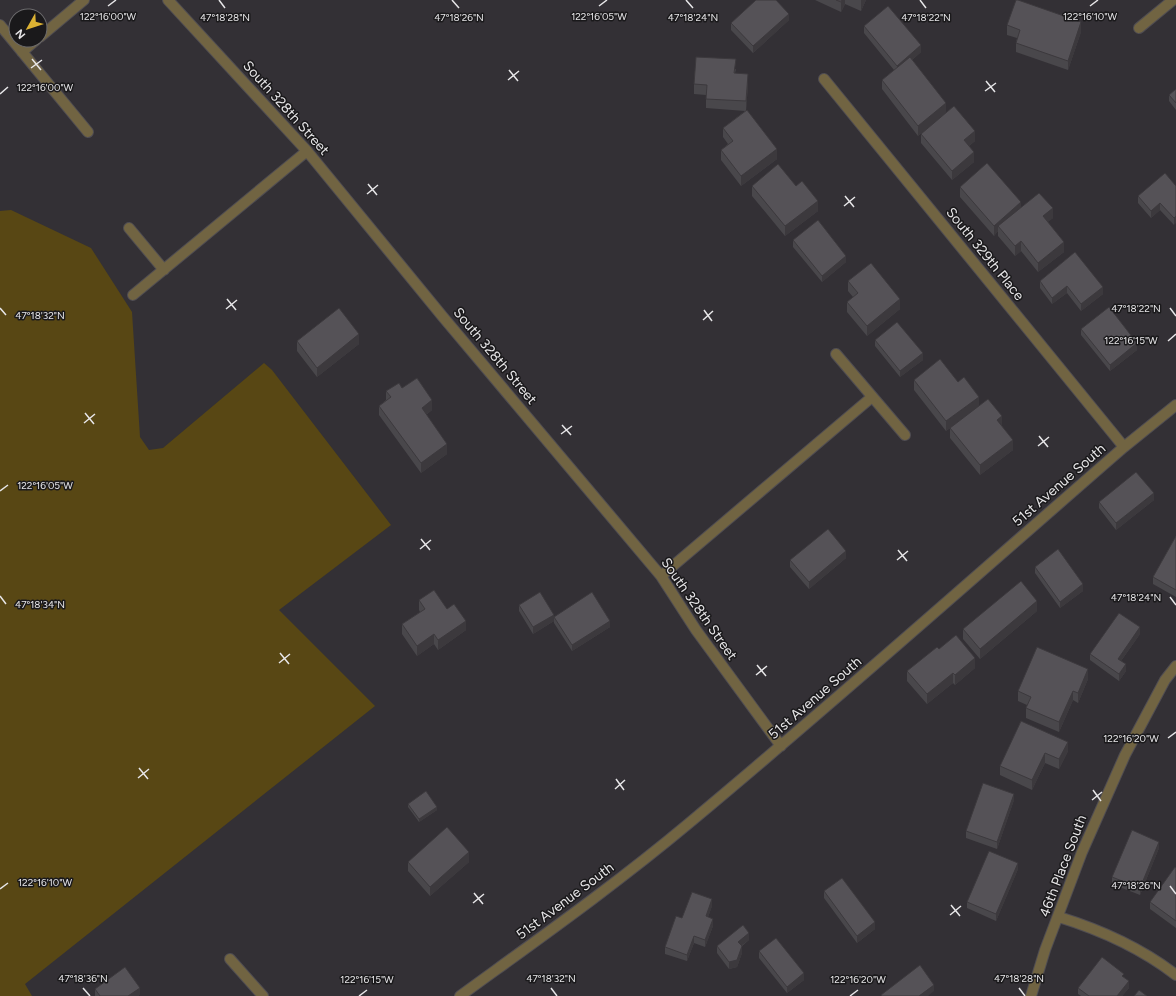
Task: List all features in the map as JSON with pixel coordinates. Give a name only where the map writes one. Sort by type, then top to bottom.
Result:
[{"type":"street","points":[[48,29],[84,0]]},
{"type":"street","name":"South 328th Street","points":[[168,0],[306,151],[448,323],[661,576],[696,630],[780,746]]},
{"type":"street","points":[[1138,28],[1173,0]]},
{"type":"street","points":[[0,25],[88,132]]},
{"type":"street","points":[[22,52],[27,48]]},
{"type":"street","name":"South 329th Place","points":[[824,79],[1124,447]]},
{"type":"street","points":[[133,295],[306,151]]},
{"type":"street","points":[[129,228],[164,270]]},
{"type":"street","points":[[836,354],[905,436]]},
{"type":"street","points":[[661,576],[872,396]]},
{"type":"street","name":"51st Avenue South","points":[[460,996],[602,892],[688,824],[1124,447],[1176,405]]},
{"type":"street","name":"46th Place South","points":[[1031,996],[1046,950],[1082,852],[1125,755],[1165,680],[1176,666]]},
{"type":"street","points":[[1059,917],[1080,923],[1122,941],[1146,954],[1176,975]]},
{"type":"street","points":[[230,960],[263,996]]},
{"type":"shaded area","points":[[11,210],[91,248],[132,312],[140,437],[149,450],[163,448],[264,363],[272,370],[391,525],[279,610],[375,706],[25,984],[32,996],[0,996],[0,211]]},
{"type":"building","points":[[756,0],[776,0],[789,14],[753,46],[731,23]]},
{"type":"building","points":[[1016,0],[1081,22],[1068,61],[1016,43],[1020,30],[1007,25]]},
{"type":"building","points":[[888,6],[921,45],[897,66],[864,26]]},
{"type":"building","points":[[696,57],[736,59],[734,73],[748,74],[746,101],[706,99],[707,85],[694,84]]},
{"type":"building","points":[[910,57],[946,103],[918,126],[882,80]]},
{"type":"building","points":[[1176,89],[1176,103],[1169,95]]},
{"type":"building","points":[[954,106],[975,131],[964,140],[974,152],[952,171],[921,134]]},
{"type":"building","points":[[747,110],[777,149],[741,176],[721,150],[733,141],[723,128]]},
{"type":"building","points":[[987,163],[1021,202],[994,226],[960,187]]},
{"type":"building","points":[[778,164],[796,186],[802,181],[818,201],[785,226],[752,186]]},
{"type":"building","points":[[1165,173],[1176,186],[1176,216],[1174,218],[1160,203],[1151,211],[1138,196]]},
{"type":"building","points":[[1039,193],[1053,208],[1043,216],[1064,242],[1038,263],[1021,241],[1015,246],[998,226]]},
{"type":"building","points":[[818,220],[846,256],[822,276],[793,240]]},
{"type":"building","points":[[1075,252],[1103,287],[1081,304],[1067,286],[1052,298],[1040,281]]},
{"type":"building","points":[[871,263],[900,299],[867,326],[847,302],[858,293],[848,281]]},
{"type":"building","points":[[1109,307],[1137,343],[1110,365],[1081,329]]},
{"type":"building","points":[[339,308],[359,334],[317,368],[297,341]]},
{"type":"building","points":[[897,322],[923,353],[900,371],[875,340]]},
{"type":"building","points":[[940,359],[958,382],[964,377],[979,397],[946,421],[914,380]]},
{"type":"building","points":[[417,378],[432,400],[422,408],[447,444],[421,463],[379,406],[391,397],[386,391],[399,383],[402,388]]},
{"type":"building","points":[[988,399],[1002,416],[997,420],[1013,440],[980,465],[950,428]]},
{"type":"building","points":[[1136,472],[1154,493],[1116,523],[1099,502]]},
{"type":"building","points":[[828,529],[846,551],[809,582],[790,560]]},
{"type":"building","points":[[1176,536],[1176,590],[1153,577]]},
{"type":"building","points":[[1058,549],[1083,584],[1060,602],[1035,567]]},
{"type":"building","points":[[1021,581],[1037,601],[980,649],[963,629]]},
{"type":"building","points":[[434,590],[447,609],[454,604],[466,621],[438,640],[434,634],[417,646],[402,624],[425,609],[419,600]]},
{"type":"building","points":[[540,592],[554,615],[533,627],[519,605]]},
{"type":"building","points":[[592,592],[610,621],[572,645],[554,617]]},
{"type":"building","points":[[1119,613],[1140,627],[1118,659],[1126,664],[1119,674],[1090,654]]},
{"type":"building","points":[[956,635],[975,658],[955,675],[953,673],[927,694],[907,671],[937,647],[939,649]]},
{"type":"building","points":[[1037,647],[1088,669],[1078,693],[1073,691],[1059,722],[1026,708],[1031,697],[1018,691]]},
{"type":"building","points":[[1021,721],[1068,742],[1059,759],[1045,753],[1032,780],[1000,766]]},
{"type":"building","points":[[983,783],[1014,794],[997,842],[966,831]]},
{"type":"building","points":[[426,791],[437,807],[419,819],[408,804]]},
{"type":"building","points":[[447,827],[469,852],[430,887],[408,862]]},
{"type":"building","points":[[1132,830],[1159,842],[1140,888],[1112,877]]},
{"type":"building","points":[[989,851],[1018,863],[996,914],[967,902]]},
{"type":"building","points":[[1175,867],[1176,868],[1176,921],[1150,902]]},
{"type":"building","points":[[842,878],[875,922],[857,936],[824,891]]},
{"type":"building","points":[[692,892],[712,899],[706,916],[713,919],[705,940],[694,936],[687,955],[665,947],[676,916],[682,918]]},
{"type":"building","points":[[743,925],[749,933],[738,942],[742,946],[737,960],[729,962],[717,946]]},
{"type":"building","points":[[776,938],[804,973],[787,987],[759,951]]},
{"type":"building","points":[[1102,957],[1124,974],[1122,976],[1129,981],[1117,996],[1089,996],[1078,988]]},
{"type":"building","points":[[920,965],[934,985],[919,996],[881,995]]},
{"type":"building","points":[[125,967],[140,988],[128,996],[100,996],[95,989]]},
{"type":"building","points":[[1139,990],[1147,996],[1134,996]]}]
